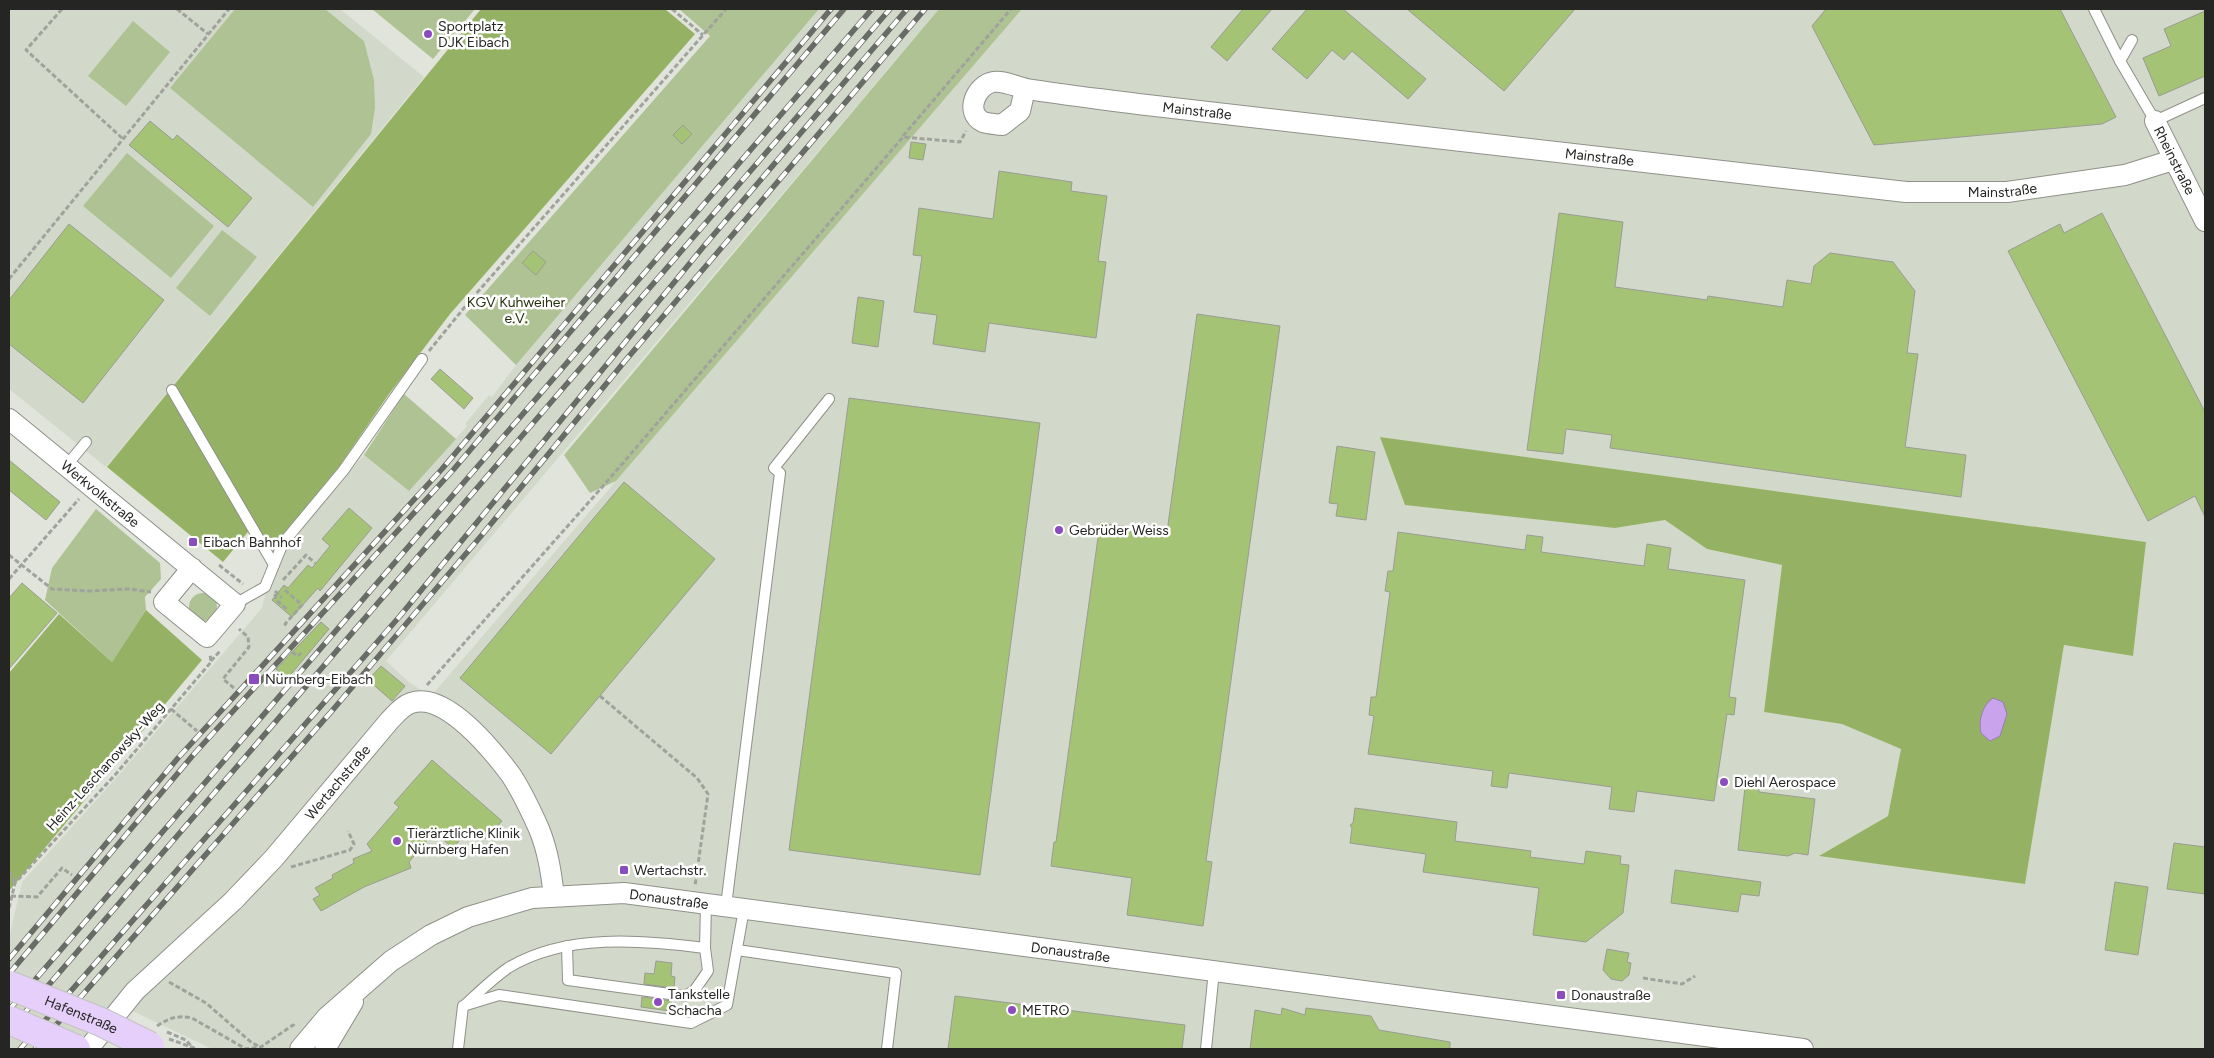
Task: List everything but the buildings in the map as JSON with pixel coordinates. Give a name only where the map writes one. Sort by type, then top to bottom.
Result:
[{"type":"main road","name":"Hafenstraße","points":[[9,985],[101,1022],[158,1037]]},
{"type":"main road","points":[[9,1020],[76,1049]]},
{"type":"street","points":[[995,82],[1025,89],[1020,111],[1002,125],[984,122],[976,116],[973,104],[975,94],[983,86],[995,82]]},
{"type":"street","name":"Mainstraße","points":[[1025,89],[1138,104],[1906,192],[2007,192],[2125,175],[2173,160]]},
{"type":"street","name":"Rheinstraße","points":[[2155,120],[2173,160],[2205,221]]},
{"type":"street","name":"Werkvolkstraße","points":[[9,419],[92,485],[235,604]]},
{"type":"street","points":[[192,568],[164,602],[207,637],[235,604]]},
{"type":"street","points":[[412,703],[429,703],[444,708],[456,716],[495,755],[511,776],[525,798],[540,830],[550,860],[554,896]]},
{"type":"street","name":"Wertachstraße","points":[[88,1049],[120,1008],[157,970],[233,901],[274,858],[390,720],[404,707],[412,703]]},
{"type":"street","name":"Donaustraße","points":[[311,1045],[327,1017],[391,961],[430,935],[468,917],[510,904],[554,896],[624,893],[1803,1049]]},
{"type":"lane","points":[[2094,9],[2120,61],[2155,120]]},
{"type":"lane","points":[[2120,61],[2132,40]]},
{"type":"lane","name":"Rheinstraße","points":[[2155,120],[2205,98]]},
{"type":"lane","points":[[235,604],[269,589],[274,565],[283,543],[342,471],[422,359]]},
{"type":"lane","points":[[172,390],[274,565]]},
{"type":"lane","points":[[463,1006],[498,995],[691,1023],[727,1005],[737,950],[730,859],[780,473],[774,468],[829,399]]},
{"type":"lane","points":[[67,465],[86,442]]},
{"type":"lane","points":[[567,946],[568,980],[684,996],[694,991],[708,971],[699,903]]},
{"type":"lane","points":[[458,1049],[463,1006],[489,982],[523,960],[567,946],[632,940],[705,948]]},
{"type":"lane","points":[[737,950],[896,973],[887,1049]]},
{"type":"lane","points":[[1206,1049],[1214,971]]},
{"type":"path","points":[[62,9],[26,50],[122,138]]},
{"type":"path","points":[[177,9],[208,34]]},
{"type":"path","points":[[9,279],[229,9]]},
{"type":"path","points":[[672,9],[703,36]]},
{"type":"path","points":[[422,359],[468,303],[726,9]]},
{"type":"path","points":[[412,703],[611,478],[1011,9]]},
{"type":"path","points":[[903,136],[960,142],[976,116]]},
{"type":"path","points":[[9,579],[92,485]]},
{"type":"path","points":[[9,555],[52,588],[88,592],[130,589],[170,594]]},
{"type":"path","points":[[212,559],[246,586],[269,589],[306,555],[315,563]]},
{"type":"path","points":[[285,590],[302,605],[285,624],[288,627]]},
{"type":"path","points":[[276,600],[288,610]]},
{"type":"path","points":[[234,688],[223,679],[249,647],[248,637],[239,628]]},
{"type":"path","name":"Heinz-Leschanowsky-Weg","points":[[9,908],[15,883],[115,775],[211,662],[207,637]]},
{"type":"path","points":[[292,652],[298,656],[301,653]]},
{"type":"path","points":[[600,696],[698,778],[708,794],[699,903]]},
{"type":"path","points":[[171,709],[197,731]]},
{"type":"path","points":[[288,868],[350,850],[354,844],[348,831]]},
{"type":"path","points":[[11,896],[37,897],[62,868],[72,874]]},
{"type":"path","points":[[9,870],[15,883]]},
{"type":"path","points":[[157,970],[165,980],[206,1003],[252,1043],[261,1047]]},
{"type":"path","points":[[1643,978],[1682,984],[1695,976]]},
{"type":"path","points":[[197,1049],[158,1037],[168,1019],[182,1016],[200,1021],[246,1049],[261,1047],[293,1025],[311,1045]]},
{"type":"path","points":[[186,1040],[192,1047]]},
{"type":"shaded area","points":[[9,9],[340,9],[424,77],[106,467],[9,389]]},
{"type":"shaded area","points":[[819,9],[939,9],[386,661],[410,683],[431,696],[1022,9],[2205,9],[2205,1049],[212,1049],[116,1003],[77,1049],[9,1049],[9,938],[22,882],[117,777],[262,608],[267,587],[285,544],[364,455],[409,491],[467,426],[465,424],[489,395],[492,397],[516,365]],"holes":[[[1380,437],[2146,542],[2133,656],[2064,645],[2025,883],[1820,856],[1888,816],[1901,749],[1843,724],[1764,712],[1782,565],[1707,549],[1665,520],[1615,528]]]},
{"type":"shaded area","points":[[1993,698],[2003,702],[2007,714],[2000,736],[1990,741],[1981,733],[1980,724],[1986,705]]},
{"type":"green space","points":[[235,9],[325,9],[364,41],[374,80],[375,108],[371,134],[313,207],[170,88]]},
{"type":"green space","name":"Sportplatz DJK Eibach","points":[[372,9],[475,9],[433,59]]},
{"type":"green space","points":[[481,9],[665,9],[695,34],[450,314],[389,394],[338,468],[274,545],[252,527],[223,562],[107,467]]},
{"type":"green space","name":"KGV Kuhweiher e.V.","points":[[679,9],[819,9],[516,365],[465,315],[710,36]]},
{"type":"green space","points":[[939,9],[1022,9],[616,481],[590,493],[564,455]]},
{"type":"green space","points":[[133,21],[170,52],[126,106],[88,76]]},
{"type":"green space","points":[[127,153],[214,226],[171,278],[83,206]]},
{"type":"green space","points":[[222,230],[257,257],[210,316],[176,288]]},
{"type":"green space","points":[[404,394],[456,439],[409,491],[364,455]]},
{"type":"green space","points":[[1380,437],[2146,542],[2133,656],[2064,645],[2025,884],[1819,856],[1888,816],[1901,749],[1842,724],[1764,712],[1782,565],[1707,549],[1665,520],[1615,528],[1405,505]]},
{"type":"green space","points":[[96,509],[160,563],[161,579],[145,597],[146,610],[112,662],[45,600],[52,568]]},
{"type":"green space","points":[[203,593],[213,597],[217,607],[213,617],[203,621],[193,617],[189,607],[193,597]]},
{"type":"green space","points":[[146,610],[202,660],[9,891],[9,673],[59,614],[112,662]]},
{"type":"railway","points":[[9,959],[178,758],[442,469],[831,9]]},
{"type":"railway","points":[[9,974],[194,754],[454,469],[844,9]]},
{"type":"railway","points":[[9,1010],[872,9]]},
{"type":"railway","points":[[9,1031],[890,9]]},
{"type":"railway","points":[[20,1049],[400,616],[704,246],[907,9]]},
{"type":"railway","points":[[35,1049],[331,712],[481,536],[625,361],[925,9]]},
{"type":"place","name":"Sportplatz DJK Eibach","points":[[428,34]]},
{"type":"place","name":"Gebrüder Weiss","points":[[1059,530]]},
{"type":"place","name":"Eibach Bahnhof","points":[[193,542]]},
{"type":"place","name":"Nürnberg-Eibach","points":[[254,679]]},
{"type":"place","name":"Diehl Aerospace","points":[[1724,782]]},
{"type":"place","name":"Tierärztliche Klinik Nürnberg Hafen","points":[[397,841]]},
{"type":"place","name":"Wertachstr.","points":[[624,870]]},
{"type":"place","name":"Donaustraße","points":[[1561,995]]},
{"type":"place","name":"Tankstelle Schacha","points":[[658,1002]]},
{"type":"place","name":"METRO","points":[[1012,1010]]}]
